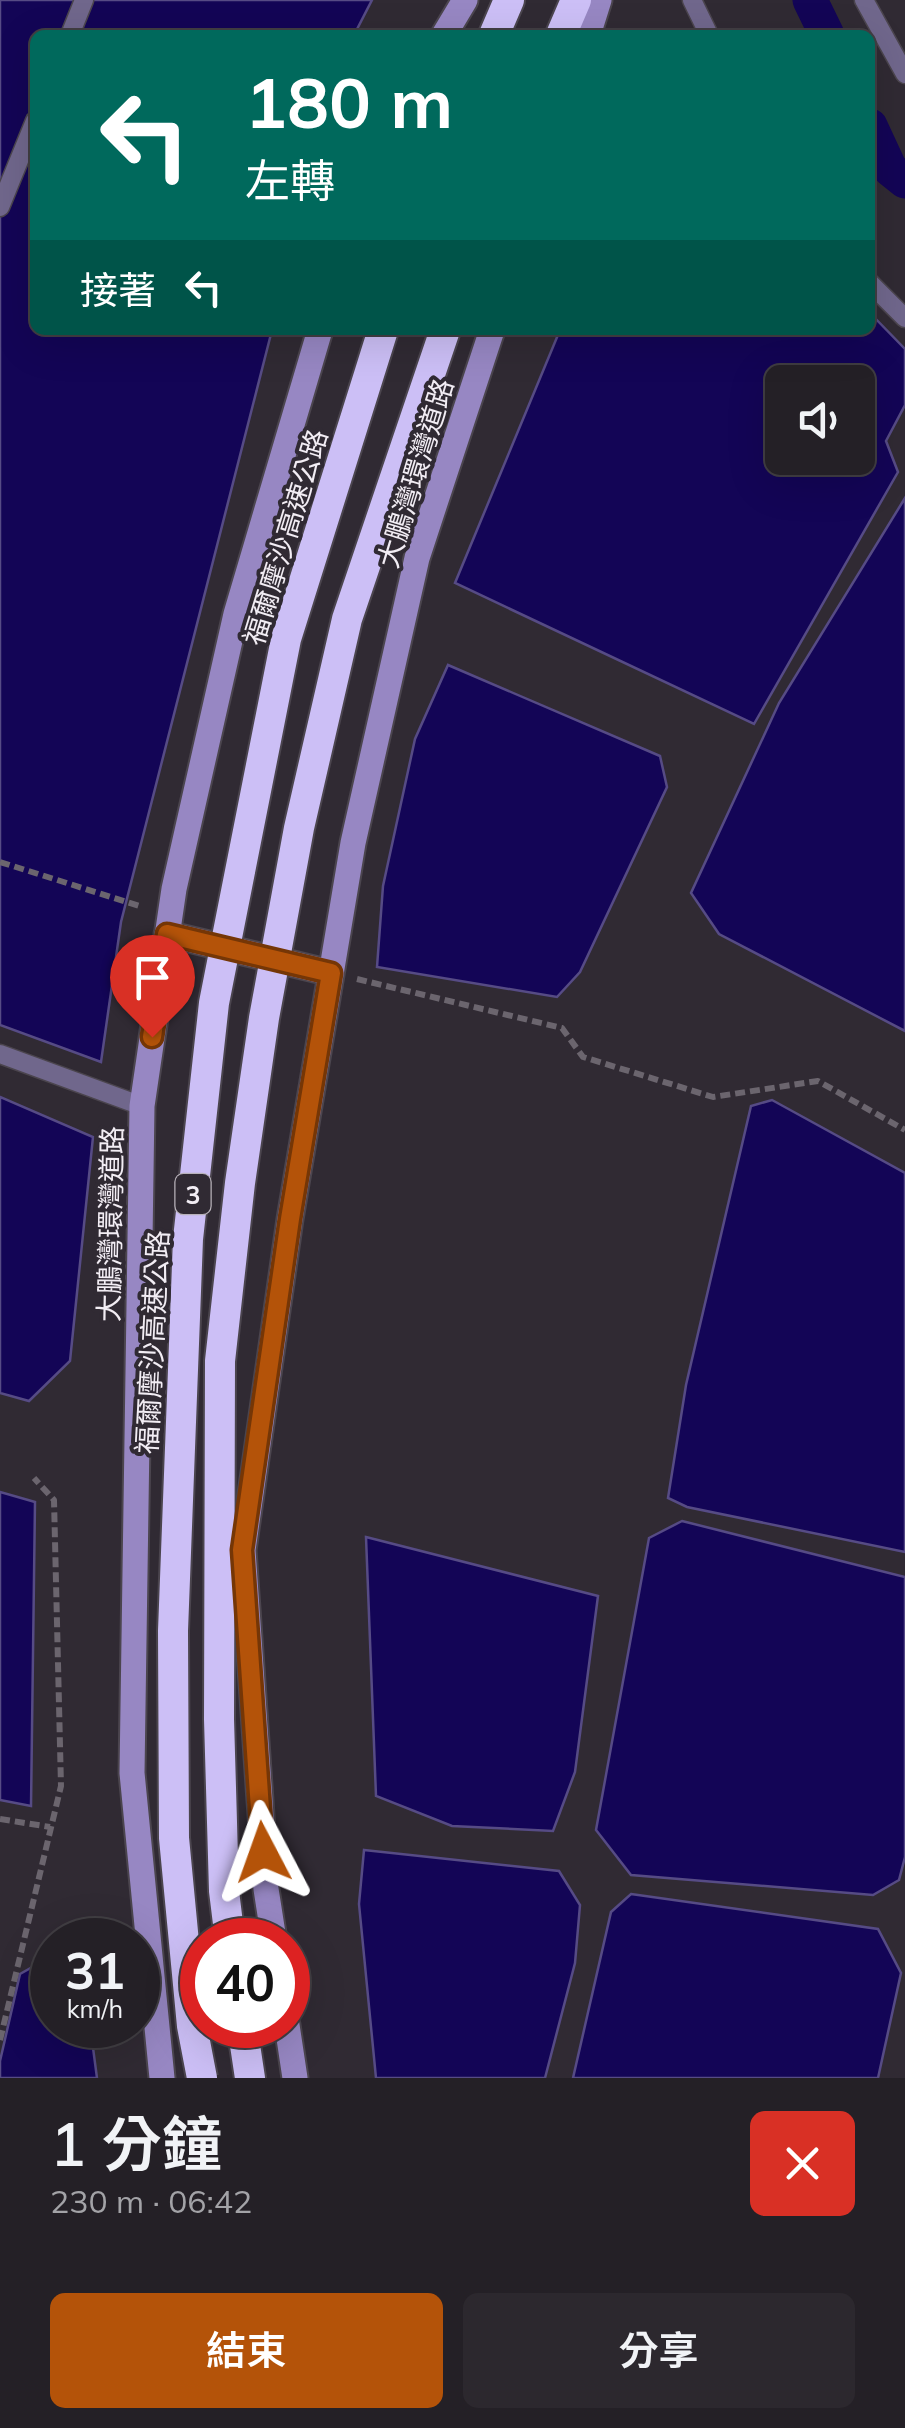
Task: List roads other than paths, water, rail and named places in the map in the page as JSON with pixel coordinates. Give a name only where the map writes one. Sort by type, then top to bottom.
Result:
[{"type":"highway","points":[[496,30],[509,0]]},
{"type":"highway","points":[[564,30],[576,0]]},
{"type":"highway","name":"福爾摩沙高速公路","points":[[202,2078],[192,2026],[174,1838],[172,1631],[190,1219],[214,1004],[286,640],[381,335]]},
{"type":"highway","name":"3","points":[[227,1918],[219,1719],[220,1381],[240,1183],[264,1018],[299,828],[347,619],[443,335]]},
{"type":"highway","points":[[245,2048],[250,2078]]},
{"type":"street","points":[[447,30],[465,0]]},
{"type":"street","points":[[590,30],[599,0]]},
{"type":"street","name":"大鵬灣環灣道路","points":[[162,2078],[132,1774],[142,1106],[174,889],[236,614],[319,335]]},
{"type":"street","name":"大鵬灣環灣道路","points":[[271,1918],[242,1550],[290,1219],[354,842],[417,558],[490,335]]},
{"type":"street","points":[[167,934],[331,973]]},
{"type":"street","points":[[291,2048],[296,2078]]},
{"type":"lane","points":[[72,30],[84,0]]},
{"type":"lane","points":[[692,0],[707,30]]},
{"type":"lane","points":[[864,0],[905,74]]},
{"type":"lane","points":[[0,207],[30,133]]},
{"type":"lane","points":[[875,288],[905,318]]},
{"type":"lane","points":[[0,1054],[142,1106]]},
{"type":"waterway","points":[[810,0],[825,30]]},
{"type":"waterway","points":[[875,137],[890,169],[905,181]]}]
